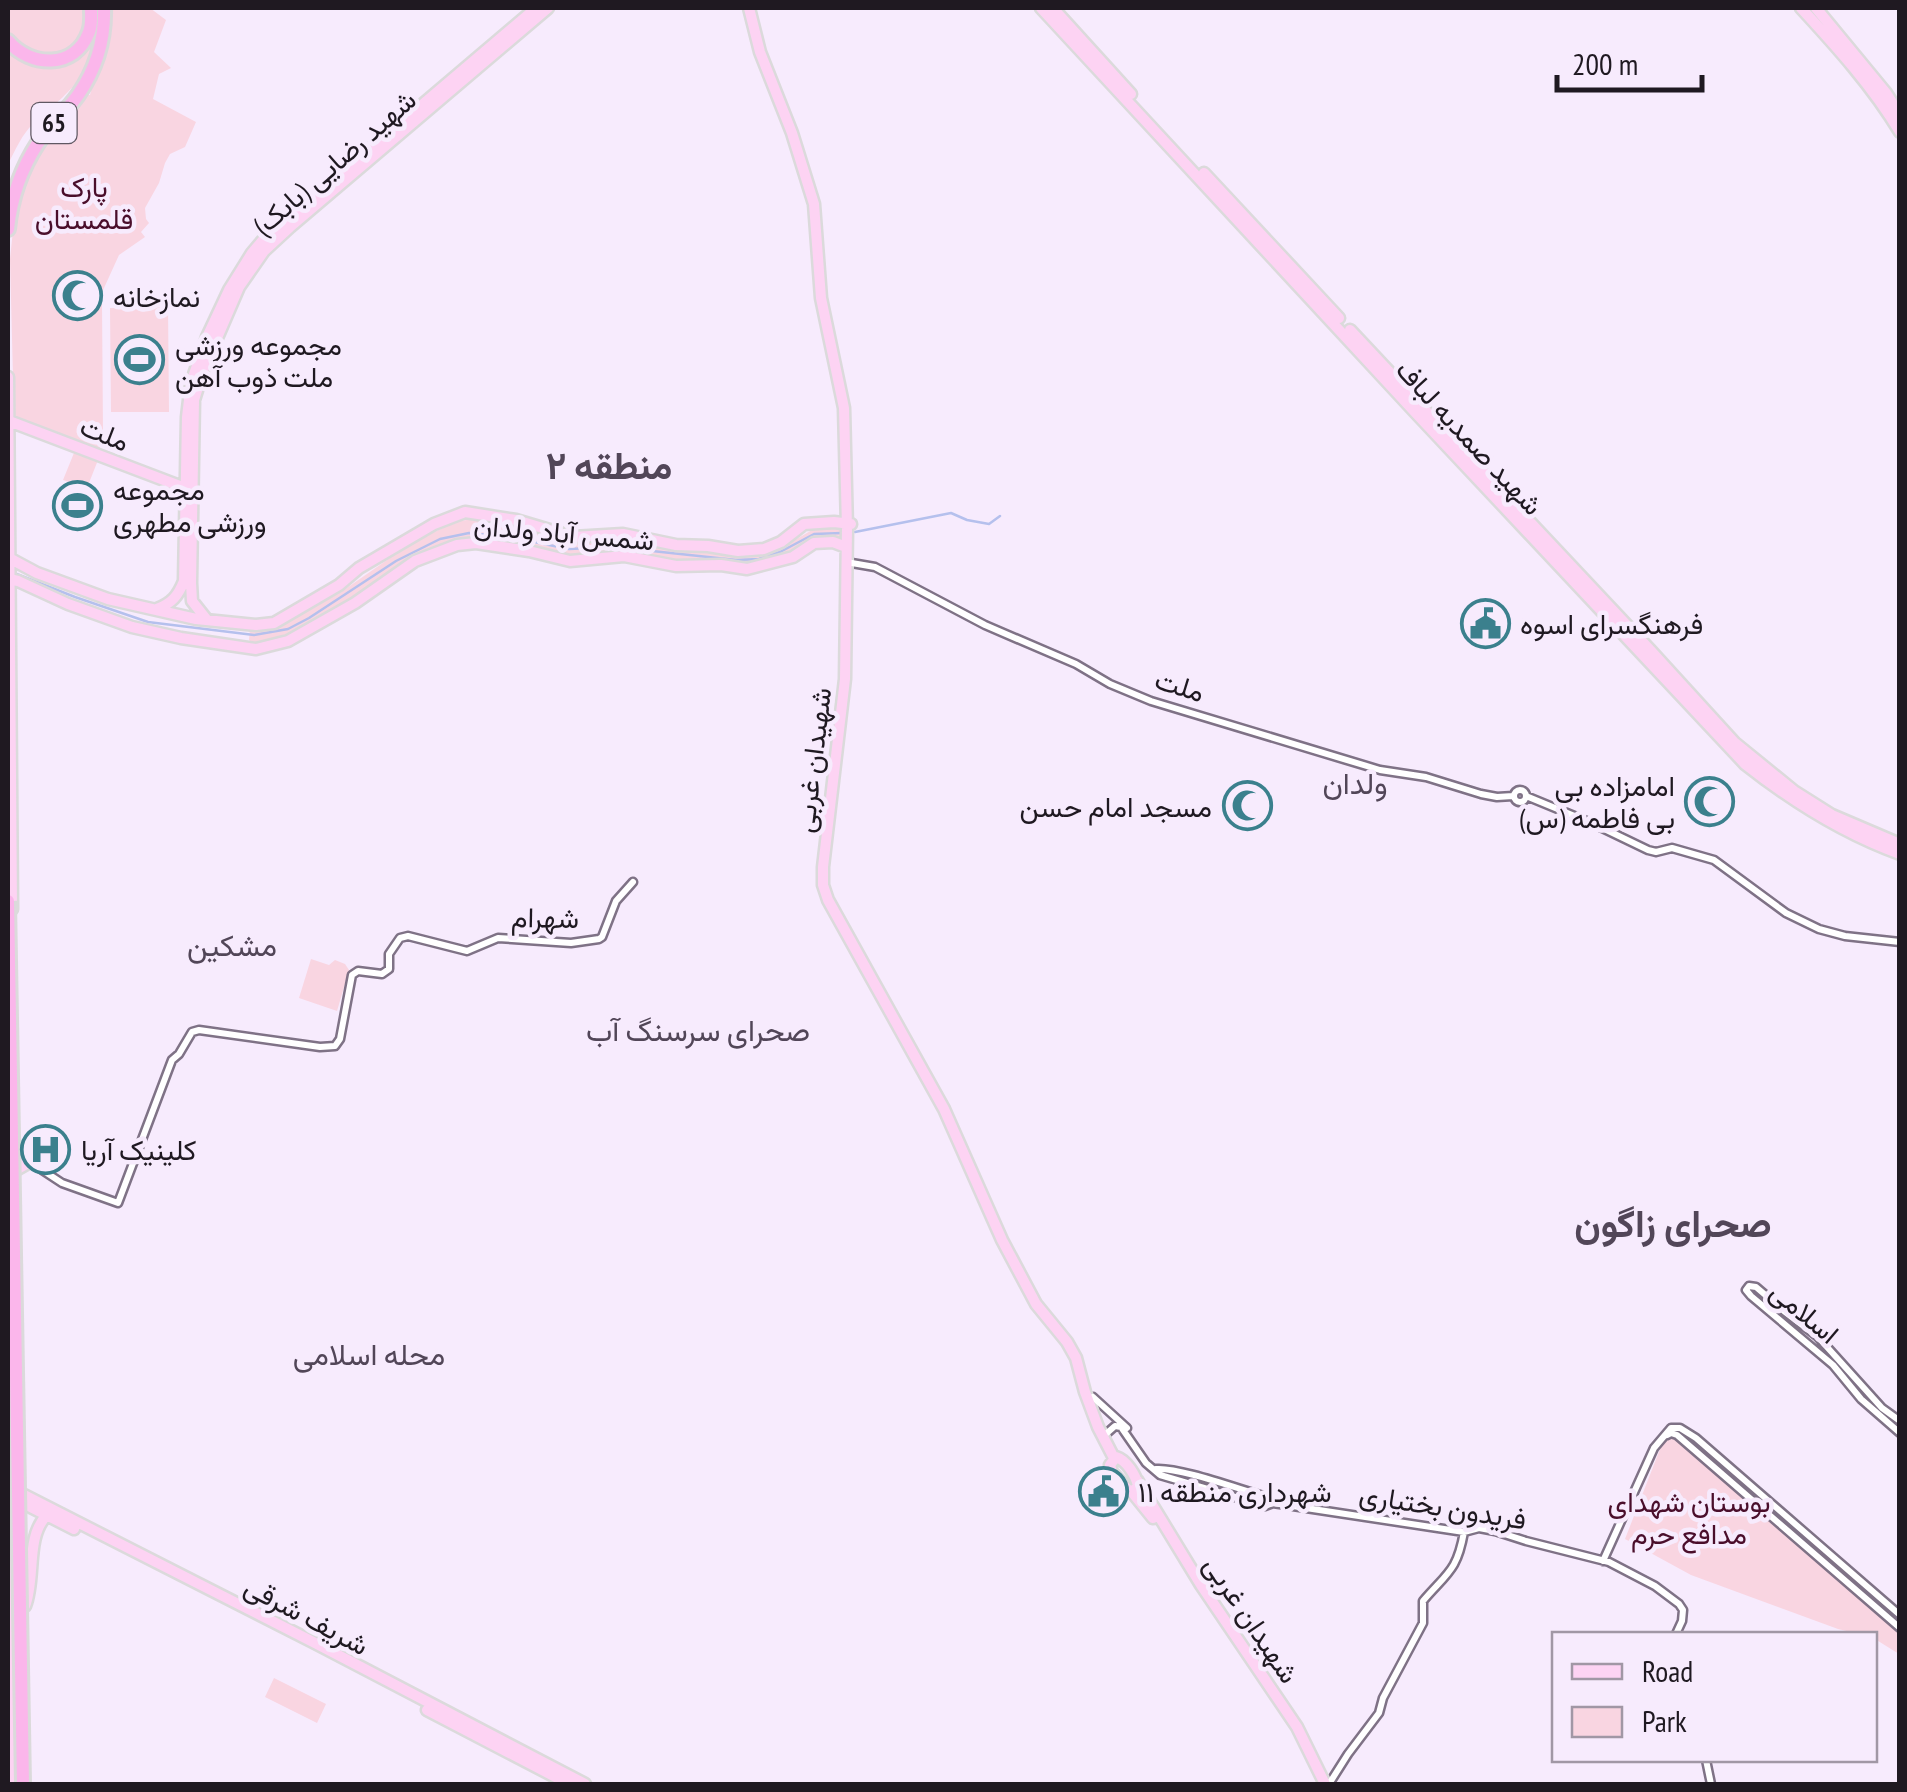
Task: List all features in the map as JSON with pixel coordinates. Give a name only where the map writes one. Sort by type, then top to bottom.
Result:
[{"type":"highway","points":[[8,41],[34,60],[59,59],[80,46],[89,32],[90,8]]},
{"type":"highway","name":"65","points":[[8,230],[15,190],[38,142],[94,68],[104,11]]},
{"type":"highway","points":[[8,901],[26,1784]]},
{"type":"highway","points":[[8,1318],[13,1784]]},
{"type":"main road","name":"شهید رضایی (بابک)","points":[[175,598],[184,581],[191,384],[239,287],[264,252],[290,227],[543,8]]},
{"type":"main road","name":"شهید صمدیه لباف","points":[[1041,8],[1711,722],[1745,764],[1824,820],[1900,854]]},
{"type":"main road","name":"شهید صمدیه لباف","points":[[1053,8],[1137,106]]},
{"type":"main road","points":[[1801,8],[1832,41],[1900,132]]},
{"type":"main road","points":[[1816,8],[1900,114]]},
{"type":"main road","name":"شهیدان غربی","points":[[753,11],[760,52],[792,133],[814,204],[821,298],[844,408],[851,679],[828,885],[840,914],[950,1110],[997,1218],[1041,1303],[1078,1348],[1116,1458]]},
{"type":"main road","name":"شهید رضایی (بابک)","points":[[192,601],[194,400],[207,350]]},
{"type":"main road","points":[[8,377],[8,733],[26,1784]]},
{"type":"main road","name":"ملت","points":[[9,420],[185,488]]},
{"type":"main road","points":[[10,558],[37,574],[108,600],[208,620],[274,623],[434,524],[465,512],[516,520],[573,537],[623,534],[738,552],[781,542],[804,524],[849,524]]},
{"type":"main road","name":"شهیدان غربی","points":[[849,524],[845,679],[823,867],[828,900],[944,1109],[1010,1257],[1036,1304],[1068,1342],[1098,1427],[1116,1458],[1137,1480],[1211,1600],[1298,1727],[1325,1784]]},
{"type":"main road","name":"شمس آباد ولدان","points":[[9,580],[132,627],[256,649],[288,641],[415,561],[457,545],[476,543],[570,561],[624,556],[676,566],[747,569],[793,557],[814,543],[834,542],[846,547]]},
{"type":"main road","points":[[31,588],[32,577],[37,574]]},
{"type":"main road","points":[[154,610],[171,604],[175,598],[187,607],[192,601],[208,620]]},
{"type":"main road","points":[[241,647],[246,636],[243,624]]},
{"type":"main road","name":"شهید صمدیه لباف","points":[[1711,722],[1794,791],[1832,815],[1900,844]]},
{"type":"main road","points":[[16,1154],[30,1162]]},
{"type":"main road","points":[[16,1170],[30,1162]]},
{"type":"main road","name":"شهیدان غربی","points":[[1116,1458],[1110,1465],[1112,1472],[1148,1510],[1286,1718],[1325,1784]]},
{"type":"main road","points":[[1132,1492],[1138,1489],[1137,1480]]},
{"type":"main road","name":"شریف شرقی","points":[[8,1493],[548,1769],[585,1784]]},
{"type":"main road","name":"شریف شرقی","points":[[22,1498],[47,1515],[157,1566]]},
{"type":"main road","points":[[25,1606],[31,1591],[36,1529],[47,1515]]},
{"type":"main road","points":[[8,1547],[13,1784]]},
{"type":"main road","name":"شریف شرقی","points":[[548,1769],[569,1784]]},
{"type":"street","name":"ملت","points":[[849,562],[875,568],[985,625],[1151,701],[1380,770],[1497,797],[1513,796],[1518,790],[1525,792],[1526,796],[1648,850],[1672,848],[1714,860],[1786,913],[1819,929],[1900,942]]},
{"type":"street","name":"شهرام","points":[[30,1162],[62,1183],[118,1203],[172,1060],[192,1032],[334,1046],[340,1039],[352,975],[358,971],[382,974],[389,968],[390,954],[400,938],[408,936],[467,951],[498,938],[571,943],[602,938],[616,901],[633,882]]},
{"type":"street","name":"اسلامی","points":[[1900,1421],[1882,1408],[1818,1337],[1756,1287],[1749,1286],[1746,1290],[1750,1296],[1833,1365],[1861,1399],[1900,1433]]},
{"type":"street","name":"فریدون بختیاری","points":[[1093,1397],[1131,1432],[1146,1463],[1160,1475],[1266,1506],[1464,1532],[1479,1528],[1603,1561],[1656,1586],[1679,1604],[1683,1610],[1677,1632]]},
{"type":"street","points":[[1107,1433],[1114,1426],[1121,1427],[1139,1450]]},
{"type":"street","points":[[1603,1561],[1661,1438],[1670,1428],[1680,1428],[1900,1616]]},
{"type":"street","points":[[1661,1438],[1671,1433],[1677,1435],[1900,1628]]},
{"type":"street","points":[[1325,1784],[1379,1714],[1383,1698],[1423,1623],[1423,1601],[1454,1568],[1464,1532]]},
{"type":"green space","points":[[8,8],[86,8],[82,31],[70,48],[39,56],[24,50],[8,36]]},
{"type":"green space","name":"پارک قلمستان","points":[[110,8],[150,8],[166,20],[154,52],[171,68],[159,74],[153,99],[196,122],[185,147],[170,154],[145,208],[149,223],[141,232],[145,237],[119,255],[99,299],[103,433],[100,449],[14,417],[10,259],[15,211],[28,176],[47,140],[84,94],[90,95],[106,42]]},
{"type":"green space","points":[[94,36],[79,78],[29,128],[8,164],[8,49],[44,64]]},
{"type":"green space","name":"مجموعه ورزشی ملت ذوب آهن","points":[[168,307],[169,412],[111,412],[110,308]]},
{"type":"green space","points":[[74,453],[98,460],[87,488],[63,480]]},
{"type":"green space","points":[[485,518],[573,544],[643,544],[754,556],[776,551],[812,530],[829,527],[841,530],[844,541],[816,538],[791,554],[749,564],[557,554],[462,540],[301,630],[254,645],[249,640],[250,629],[280,627],[341,592],[413,542],[458,521]]},
{"type":"green space","points":[[311,959],[329,965],[335,960],[349,970],[337,1011],[299,998]]},
{"type":"green space","name":"بوستان شهدای مدافع حرم","points":[[1669,1438],[1678,1440],[1899,1633],[1899,1654],[1877,1640],[1877,1632],[1838,1629],[1691,1575],[1625,1539],[1662,1444]]},
{"type":"green space","points":[[274,1678],[326,1704],[317,1723],[265,1697]]},
{"type":"waterway","points":[[855,532],[951,513],[989,524],[1000,516]]},
{"type":"waterway","points":[[14,573],[148,622],[254,635],[288,629],[396,561],[440,539],[469,533],[569,549],[615,547],[736,560],[759,559],[814,534],[842,533]]},
{"type":"place","name":"نمازخانه","points":[[78,296]]},
{"type":"place","name":"مجموعه ورزشی ملت ذوب آهن","points":[[140,360]]},
{"type":"place","name":"مجموعه ورزشی مطهری","points":[[78,505]]},
{"type":"place","name":"فرهنگسرای اسوه","points":[[1485,623]]},
{"type":"place","name":"امامزاده بی بی فاطمه (س)","points":[[1710,801]]},
{"type":"place","name":"مسجد امام حسن","points":[[1247,806]]},
{"type":"place","name":"کلینیک آریا","points":[[46,1149]]},
{"type":"place","name":"شهرداری منطقه ۱۱","points":[[1103,1491]]},
{"type":"district","name":"منطقه ۲","points":[[609,464]]},
{"type":"district","name":"ولدان","points":[[1355,782]]},
{"type":"district","name":"مشکین","points":[[232,944]]},
{"type":"district","name":"صحرای سرسنگ آب","points":[[698,1029]]},
{"type":"district","name":"صحرای زاگون","points":[[1673,1222]]},
{"type":"district","name":"محله اسلامی","points":[[369,1353]]}]
